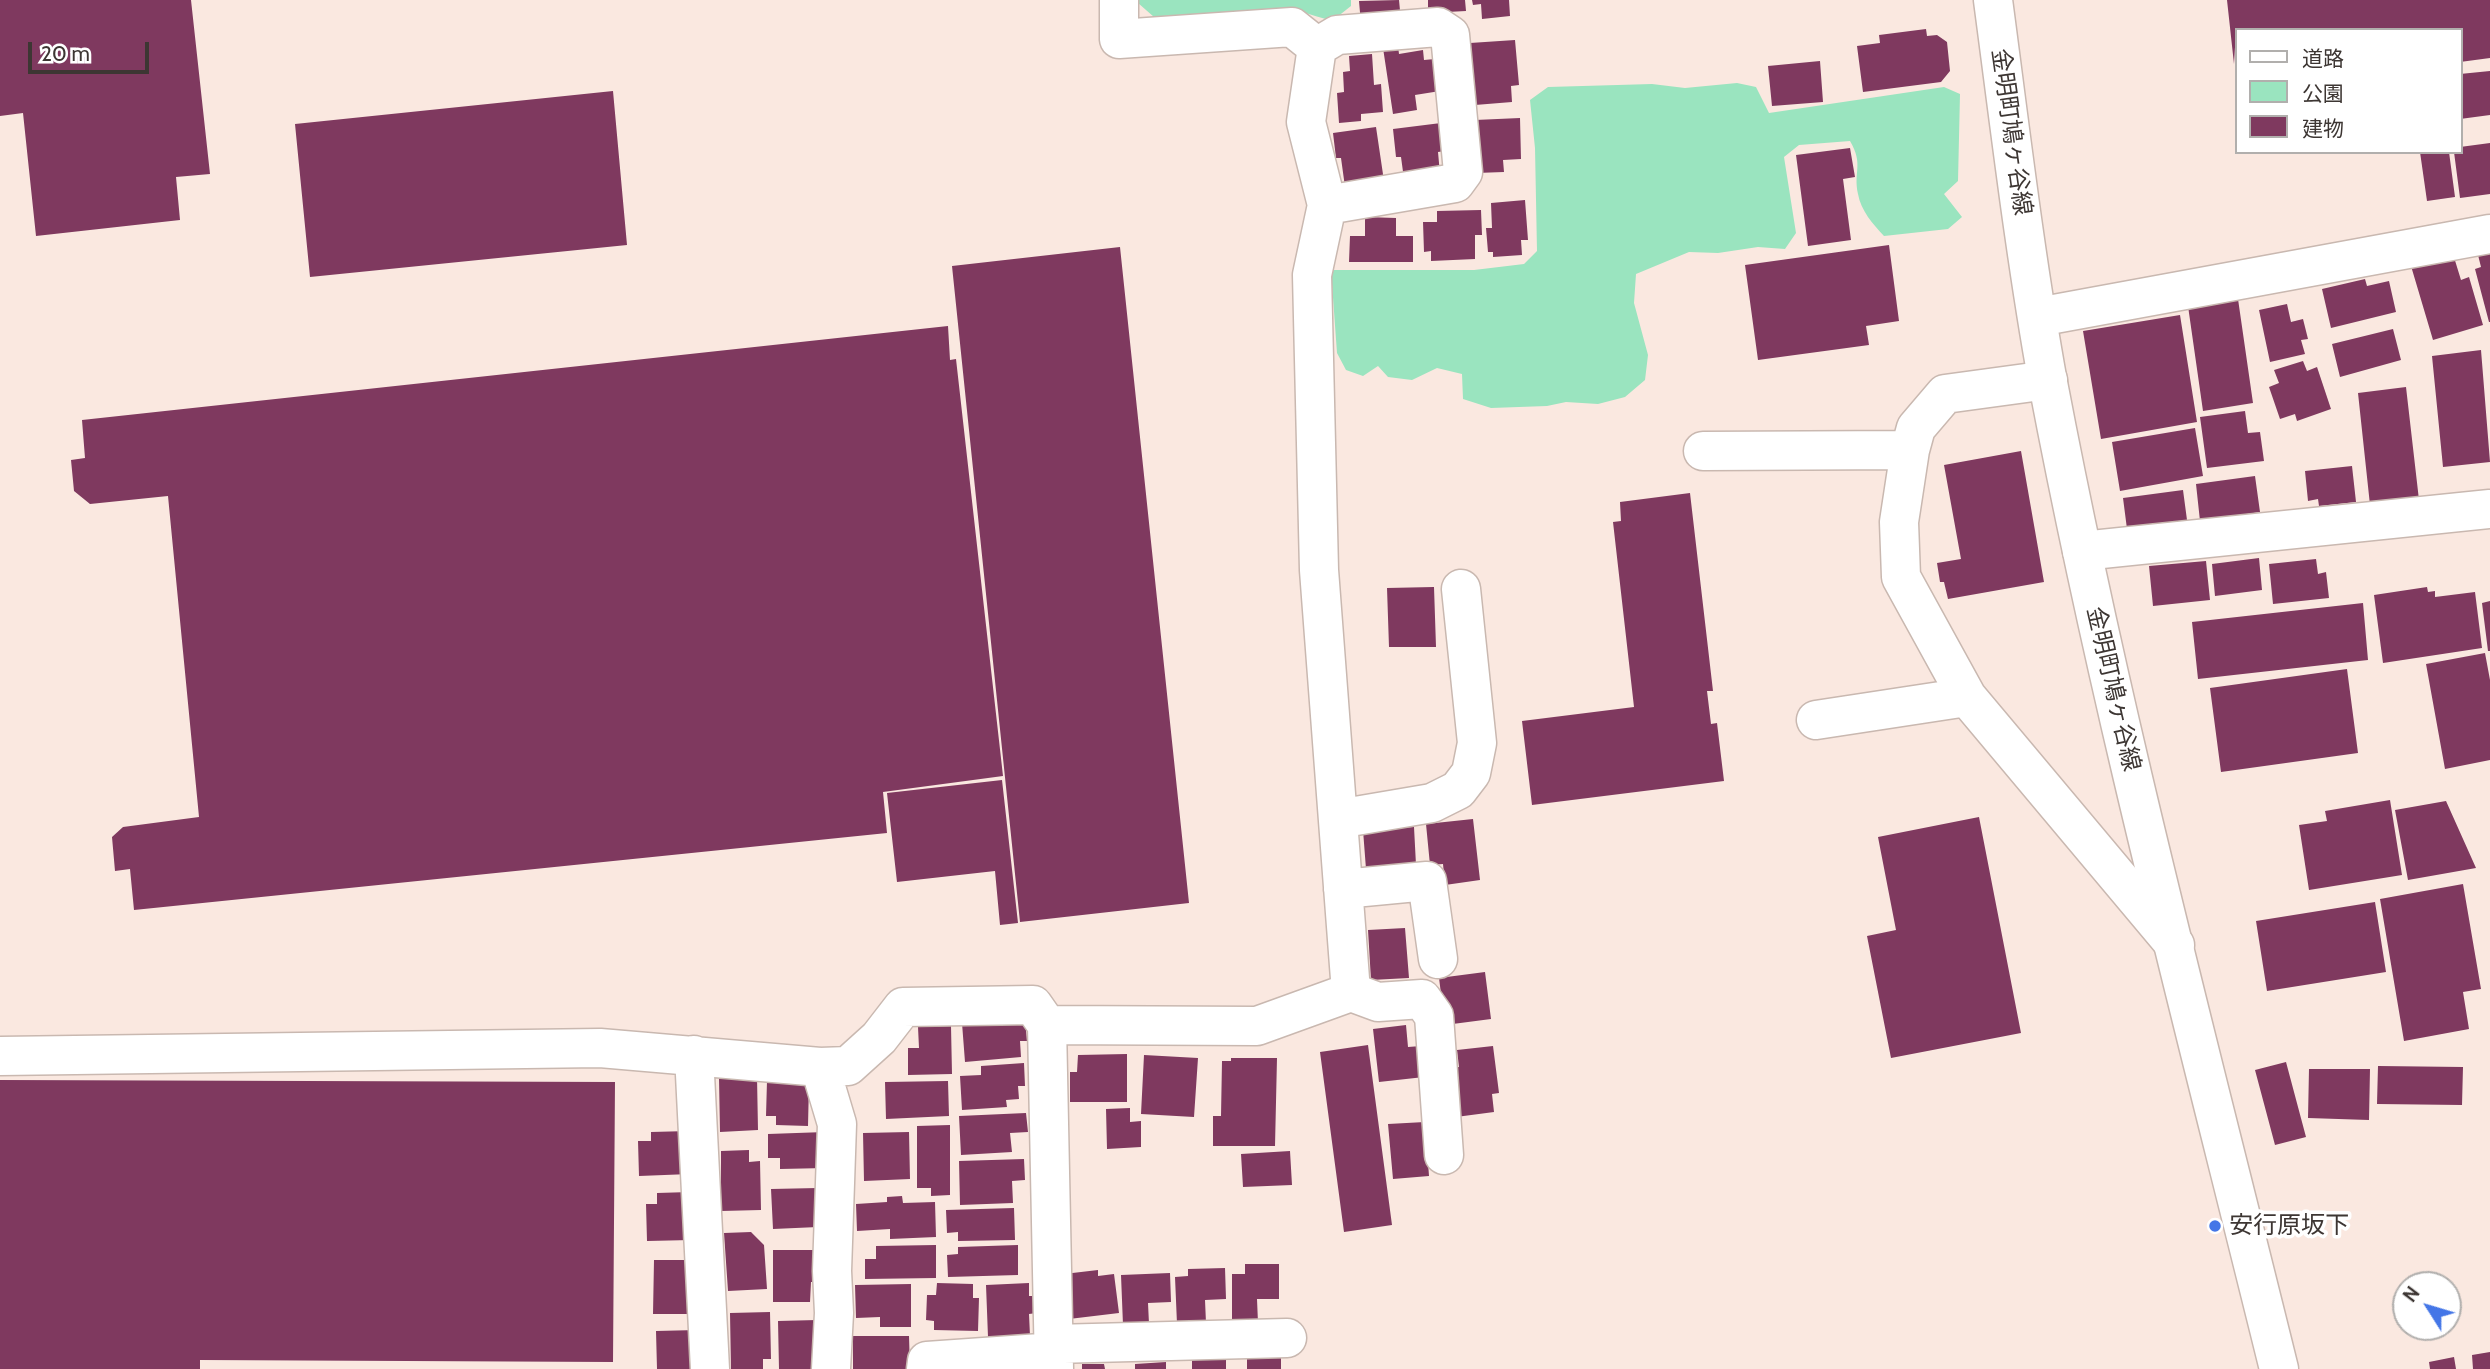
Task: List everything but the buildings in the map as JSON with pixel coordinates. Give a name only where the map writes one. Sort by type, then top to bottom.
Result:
[{"type":"street","points":[[1119,0],[1119,39],[1292,27],[1317,47]]},
{"type":"street","name":"金明町鳩ヶ谷線","points":[[1993,0],[2048,380],[2082,551],[2130,765],[2278,1369]]},
{"type":"street","points":[[1317,47],[1337,35],[1438,27],[1450,35],[1463,172],[1455,183],[1327,205]]},
{"type":"street","points":[[1317,47],[1306,122],[1327,205],[1312,275],[1320,570],[1351,992]]},
{"type":"street","points":[[2038,317],[2490,234]]},
{"type":"street","points":[[2048,380],[1945,394],[1916,428],[1899,522],[1901,577],[1967,697],[2175,945]]},
{"type":"street","points":[[1703,451],[1910,450]]},
{"type":"street","points":[[2082,551],[2490,509]]},
{"type":"street","points":[[1338,819],[1432,803],[1458,790],[1471,773],[1477,743],[1461,589]]},
{"type":"street","points":[[1816,720],[1967,697]]},
{"type":"street","points":[[1343,889],[1427,881],[1438,959]]},
{"type":"street","points":[[1047,1025],[1257,1026],[1351,992],[1378,1002],[1422,999],[1434,1016],[1444,1155]]},
{"type":"street","points":[[0,1056],[600,1048],[820,1067],[848,1066],[879,1038],[903,1007],[1033,1005],[1047,1025],[1054,1355]]},
{"type":"street","points":[[694,1055],[710,1369]]},
{"type":"street","points":[[820,1067],[837,1124],[831,1369]]},
{"type":"street","points":[[926,1369],[927,1361],[1054,1355],[1287,1338]]},
{"type":"green space","points":[[1138,0],[1351,0],[1351,6],[1332,21],[1282,10],[1154,17]]},
{"type":"green space","points":[[1737,83],[1756,87],[1769,113],[1944,87],[1960,94],[1958,181],[1944,194],[1962,217],[1948,229],[1884,236],[1862,206],[1857,186],[1856,156],[1850,141],[1799,145],[1784,157],[1796,233],[1785,249],[1758,247],[1718,253],[1689,252],[1636,274],[1634,303],[1648,355],[1645,380],[1625,397],[1598,404],[1566,402],[1547,406],[1491,408],[1463,399],[1462,374],[1437,368],[1412,380],[1388,377],[1378,366],[1363,376],[1346,370],[1337,353],[1331,270],[1474,270],[1524,264],[1537,251],[1535,148],[1530,100],[1548,87],[1652,84],[1685,88]]},
{"type":"place","name":"安行原坂下","points":[[2215,1226]]}]
